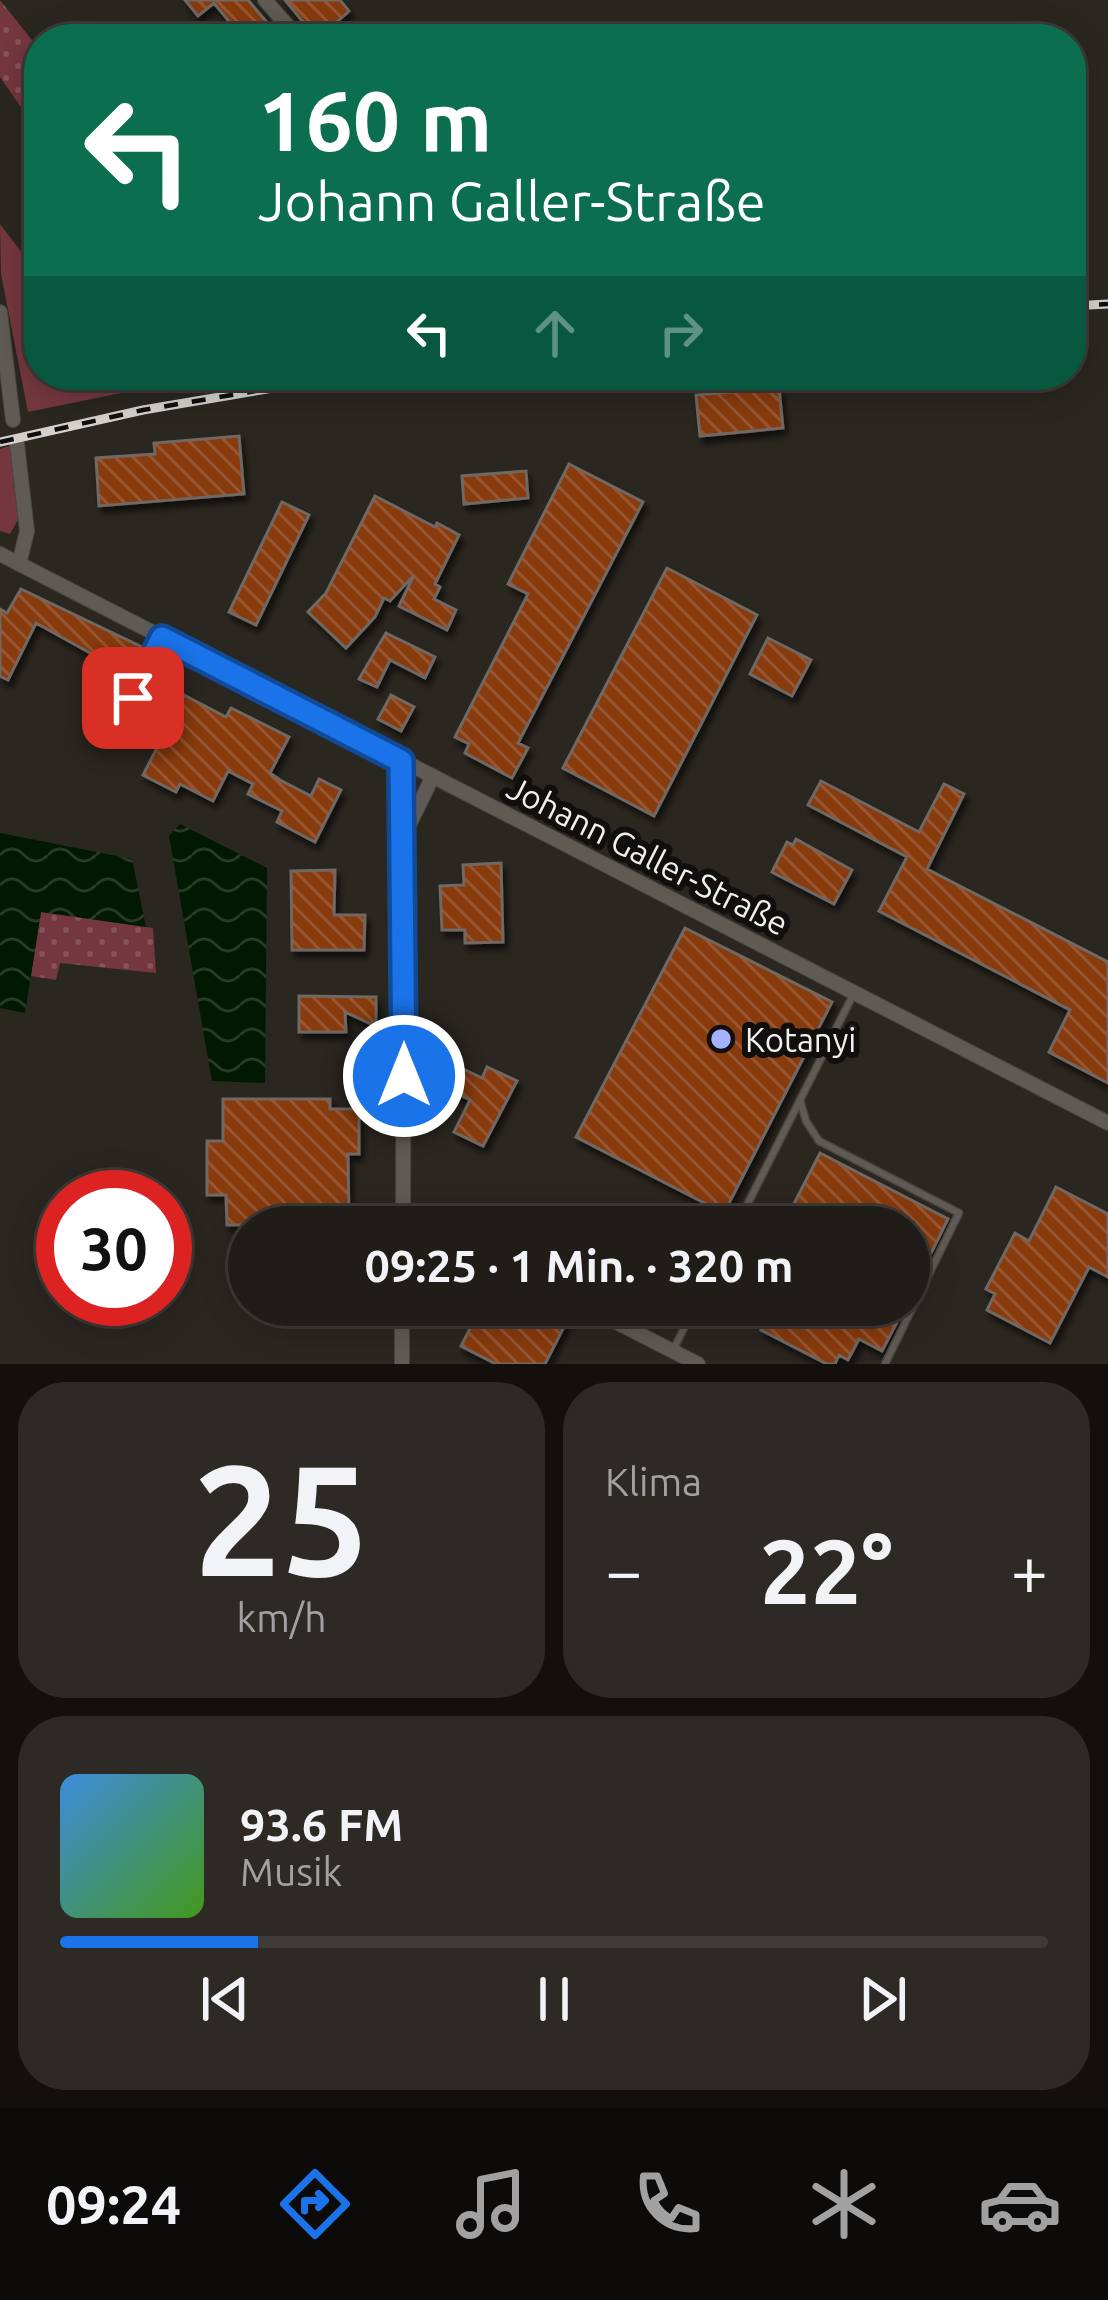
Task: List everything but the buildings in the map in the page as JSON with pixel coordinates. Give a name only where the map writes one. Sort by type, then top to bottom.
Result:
[{"type":"street","points":[[266,0],[286,24]]},
{"type":"street","points":[[0,312],[13,420]]},
{"type":"street","points":[[17,444],[28,531],[19,564]]},
{"type":"street","name":"Johann Galler-Straße","points":[[0,554],[1108,1123]]},
{"type":"street","points":[[117,735],[162,638]]},
{"type":"street","points":[[401,761],[403,1206]]},
{"type":"street","points":[[404,836],[433,776]]},
{"type":"street","points":[[402,1326],[402,1364]]},
{"type":"street","points":[[624,1326],[698,1364]]},
{"type":"lane","points":[[747,1206],[855,992]]},
{"type":"lane","points":[[800,1100],[819,1141],[959,1213],[885,1364]]},
{"type":"lane","points":[[673,1351],[686,1326]]},
{"type":"shaded area","points":[[0,0],[24,30],[24,112],[0,77]]},
{"type":"shaded area","points":[[0,224],[24,255],[24,390],[136,390],[28,412],[1,274]]},
{"type":"shaded area","points":[[12,445],[18,520],[10,534],[0,531],[0,449]]},
{"type":"shaded area","points":[[41,912],[153,928],[156,973],[60,963],[56,980],[31,976]]},
{"type":"water","points":[[180,824],[267,868],[265,1083],[212,1081],[169,836]]},
{"type":"water","points":[[0,833],[132,859],[146,927],[41,912],[25,1013],[0,1008]]},
{"type":"railway","points":[[1086,305],[1108,304]]},
{"type":"railway","points":[[0,442],[261,390]]},
{"type":"place","name":"Kotanyi","points":[[721,1039]]},
{"type":"route","points":[[133,698],[162,638],[401,761],[404,1076]]}]
